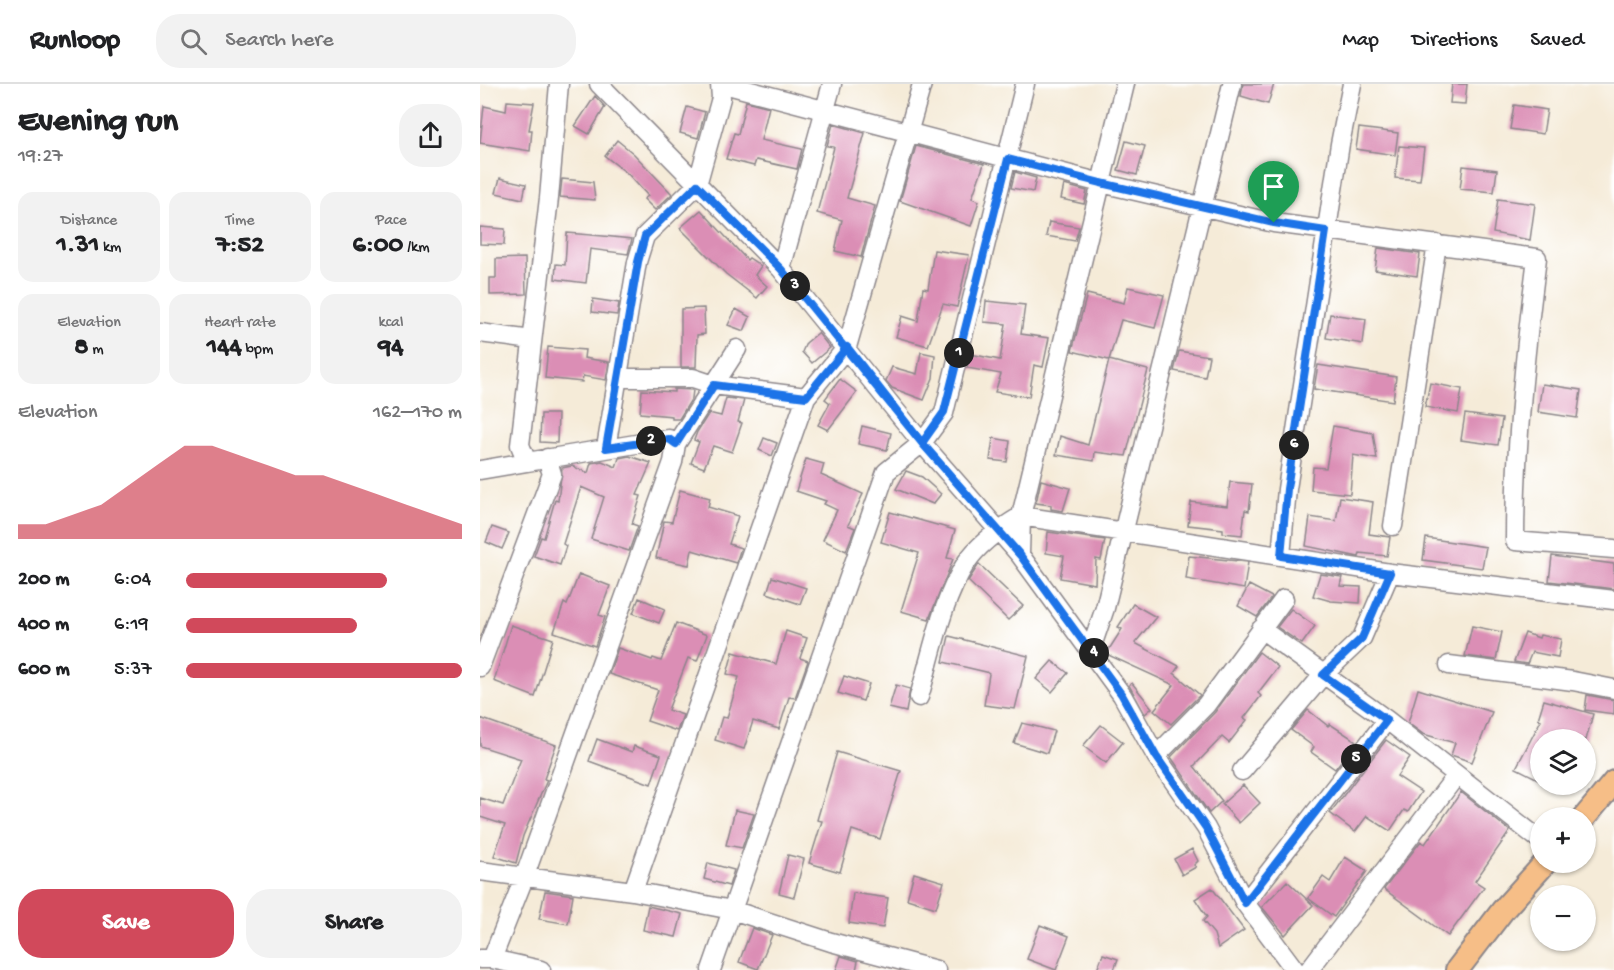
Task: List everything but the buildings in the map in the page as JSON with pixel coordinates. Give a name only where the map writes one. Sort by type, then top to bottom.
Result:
[{"type":"main road","points":[[1593,807],[1614,782]]},
{"type":"main road","points":[[1457,970],[1503,910],[1536,873]]},
{"type":"street","points":[[527,462],[520,445],[559,84]]},
{"type":"street","points":[[606,448],[638,262],[645,236],[697,185],[721,98],[722,84],[824,112],[910,131],[1101,183],[1274,223],[1537,258],[1520,405],[1515,470],[1515,541],[1614,549]]},
{"type":"street","points":[[781,269],[832,84]]},
{"type":"street","points":[[633,891],[806,397],[847,347],[922,84]]},
{"type":"street","points":[[711,970],[886,472],[922,443],[944,412],[1025,84]]},
{"type":"street","points":[[1020,555],[1021,516],[1125,84]]},
{"type":"street","points":[[1091,649],[1105,608],[1232,84]]},
{"type":"street","points":[[1281,556],[1287,489],[1326,231],[1352,84]]},
{"type":"street","points":[[605,87],[697,185],[781,269],[847,347],[922,443],[1020,555],[1091,649],[1122,695],[1156,756],[1206,828],[1245,903],[1295,970]]},
{"type":"street","points":[[1394,526],[1437,244]]},
{"type":"street","points":[[480,333],[532,340]]},
{"type":"street","points":[[541,970],[486,959],[524,878],[673,462],[676,444],[737,349]]},
{"type":"street","points":[[618,378],[693,378],[714,385],[806,397]]},
{"type":"street","points":[[480,470],[669,439],[676,444]]},
{"type":"street","points":[[480,667],[552,474],[547,459]]},
{"type":"street","points":[[919,697],[950,596],[966,562],[997,530],[1021,516],[1390,573],[1614,600]]},
{"type":"street","points":[[1242,771],[1323,675],[1362,638],[1390,573]]},
{"type":"street","points":[[1156,756],[1206,705],[1284,599]]},
{"type":"street","points":[[1261,628],[1387,720],[1530,832]]},
{"type":"street","points":[[1449,665],[1572,681],[1614,689]]},
{"type":"street","points":[[1245,903],[1387,720]]},
{"type":"street","points":[[1309,970],[1456,776]]},
{"type":"street","points":[[480,871],[633,891],[732,910],[831,942],[936,970]]},
{"type":"route","points":[[1274,223],[1008,159],[944,412],[922,443],[847,347],[806,397],[714,385],[676,444],[669,439],[606,448],[638,262],[645,236],[697,185],[781,269],[847,347],[884,395],[922,443],[1020,555],[1091,649],[1122,695],[1156,756],[1206,828],[1245,903],[1387,720],[1323,675],[1362,638],[1390,573],[1281,556],[1287,489],[1326,231],[1274,223]]}]
